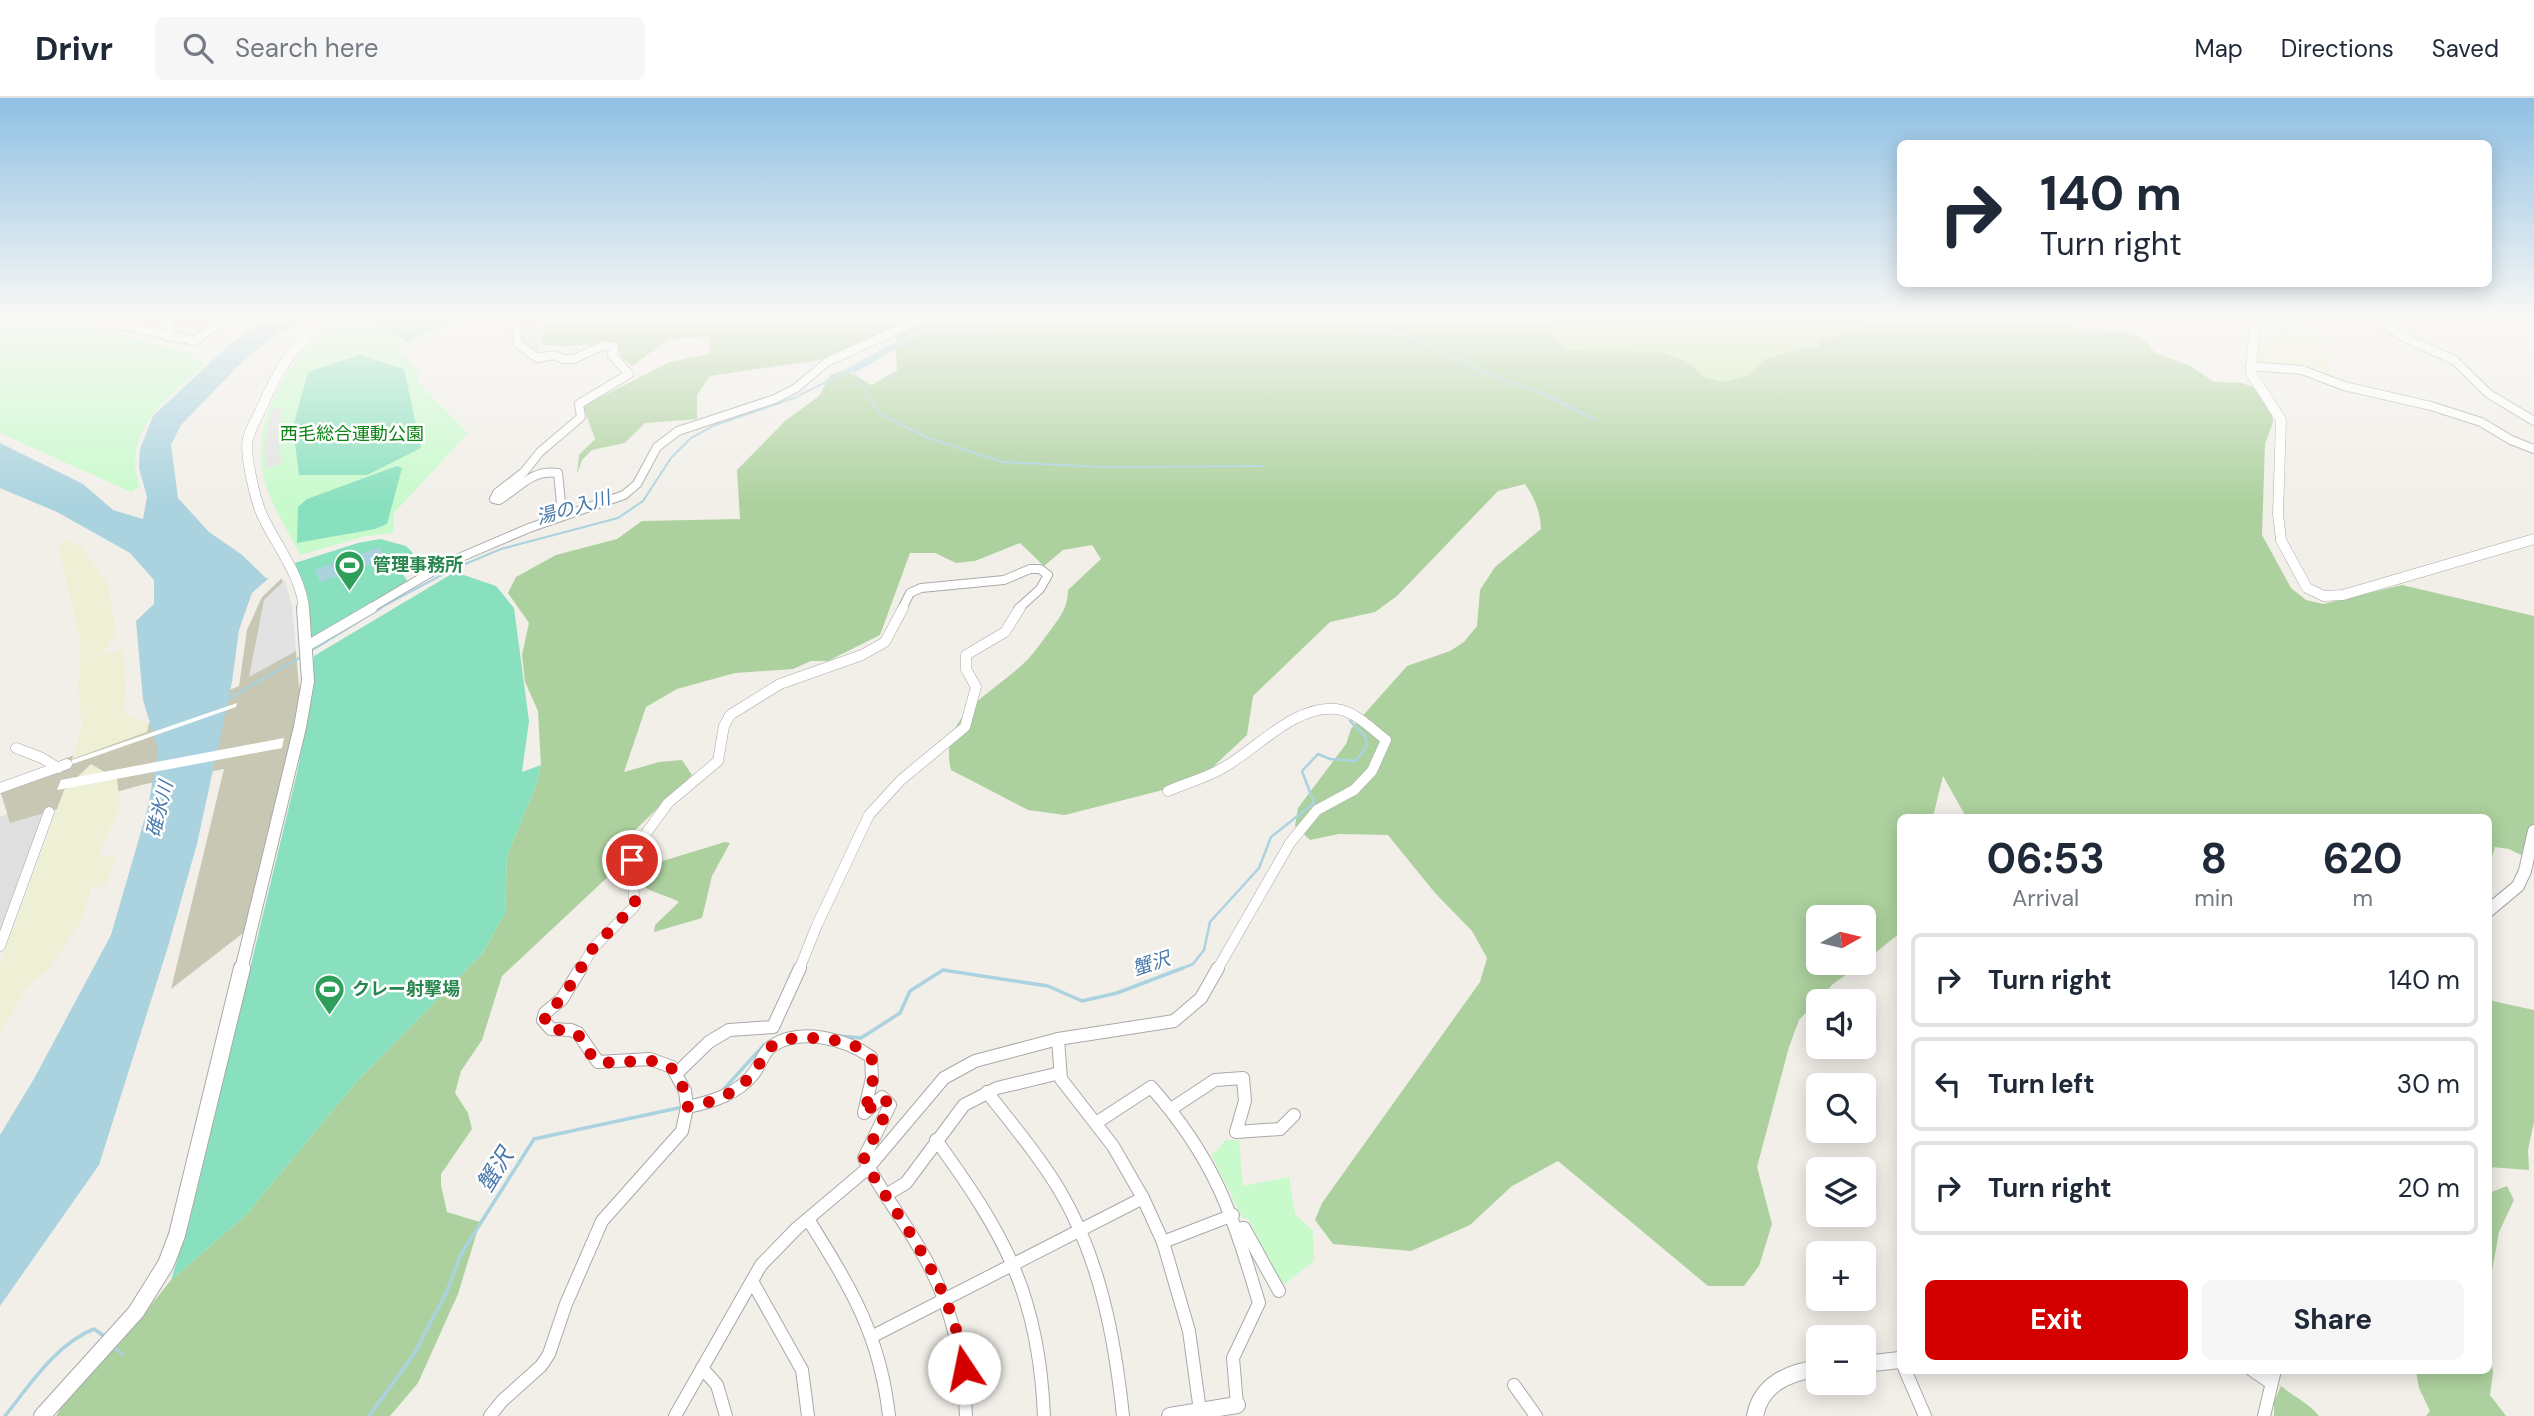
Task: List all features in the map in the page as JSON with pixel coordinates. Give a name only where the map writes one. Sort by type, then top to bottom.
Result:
[{"type":"street","points":[[41,1416],[141,1307],[171,1255],[300,727],[307,692],[308,651],[303,600],[289,562],[262,516],[253,486],[247,440],[274,380]]},
{"type":"street","points":[[552,519],[561,509],[563,498],[558,473],[538,471],[510,495],[499,500],[494,499],[497,493],[524,472],[540,452],[581,417],[579,404],[620,380]]},
{"type":"street","points":[[308,651],[445,564],[552,519],[617,499],[631,489],[657,447],[678,431],[775,399],[806,380]]},
{"type":"street","points":[[2255,380],[2281,420],[2278,527],[2281,540],[2296,571],[2314,593],[2333,596],[2359,591],[2534,539]]},
{"type":"street","points":[[2327,380],[2431,406],[2481,422],[2511,440],[2534,449]]},
{"type":"street","points":[[2475,380],[2499,402],[2534,421]]},
{"type":"street","points":[[491,1416],[502,1401],[541,1366],[549,1354],[566,1304],[596,1232],[624,1194],[682,1131],[687,1107],[682,1082],[677,1073],[660,1061],[650,1059],[598,1062],[585,1048],[578,1034],[568,1030],[551,1030],[543,1020],[545,1013],[562,999],[593,948],[635,905],[635,896],[628,880],[637,847],[660,812],[674,797],[715,765],[720,756],[724,721],[749,702],[780,684],[862,655],[885,642],[910,593],[920,588],[1004,580],[1030,569],[1040,569],[1048,575],[1046,579],[1040,589],[1017,610],[1005,632],[966,655],[966,669],[976,687],[965,727],[901,780],[869,815],[773,1027],[729,1030],[709,1042],[677,1073]]},
{"type":"street","points":[[675,1416],[752,1281],[777,1247],[868,1168],[944,1078],[975,1060],[1058,1039],[1174,1021],[1201,998],[1290,843],[1317,810],[1354,790],[1372,771],[1386,740],[1350,714],[1340,710],[1321,709],[1294,722],[1223,768],[1168,791]]},
{"type":"street","points":[[0,788],[62,766],[16,748]]},
{"type":"street","points":[[0,946],[49,812]]},
{"type":"street","points":[[2492,908],[2518,886],[2525,871],[2534,831]]},
{"type":"street","points":[[687,1107],[722,1098],[736,1089],[753,1074],[766,1051],[781,1040],[829,1039],[847,1043],[871,1057],[871,1088],[864,1114],[882,1097],[890,1105],[864,1158],[924,1255],[946,1299],[961,1345],[967,1416]]},
{"type":"street","points":[[1058,1039],[1061,1079],[1114,1146],[1143,1198],[1163,1242],[1189,1331],[1200,1411]]},
{"type":"street","points":[[886,1195],[906,1183],[964,1105],[987,1092],[1060,1073]]},
{"type":"street","points":[[1171,1109],[1215,1080],[1243,1079],[1245,1101],[1236,1132],[1280,1129],[1294,1115]]},
{"type":"street","points":[[1096,1123],[1151,1087],[1171,1109],[1203,1156],[1235,1222],[1259,1303],[1233,1358],[1237,1405],[1170,1416]]},
{"type":"street","points":[[987,1092],[1053,1182],[1067,1203],[1080,1231],[1108,1315],[1120,1376],[1123,1416]]},
{"type":"street","points":[[936,1140],[988,1215],[1025,1293],[1037,1340],[1044,1416]]},
{"type":"street","points":[[875,1335],[1143,1198]]},
{"type":"street","points":[[808,1219],[863,1310],[875,1335],[888,1388],[889,1416]]},
{"type":"street","points":[[1163,1242],[1235,1222],[1244,1228],[1279,1291]]},
{"type":"street","points":[[752,1281],[802,1370],[808,1416]]},
{"type":"street","points":[[1876,1363],[1897,1360]]},
{"type":"street","points":[[702,1368],[717,1385],[726,1416]]},
{"type":"street","points":[[1755,1416],[1755,1406],[1769,1385],[1806,1369]]},
{"type":"street","points":[[1907,1374],[1924,1416]]},
{"type":"street","points":[[2264,1416],[2273,1377]]},
{"type":"street","points":[[1514,1385],[1536,1416]]},
{"type":"shaded area","points":[[282,408],[278,435],[281,464],[266,468],[264,447],[272,410]]},
{"type":"shaded area","points":[[67,541],[82,548],[108,584],[116,632],[102,655],[123,651],[126,692],[123,713],[149,723],[147,732],[72,759],[82,727],[78,686],[81,645],[58,544]]},
{"type":"shaded area","points":[[282,578],[296,651],[299,687],[314,682],[256,923],[171,989],[224,769],[141,785],[10,823],[0,790],[55,763],[239,686],[247,630],[262,597]]},
{"type":"shaded area","points":[[285,580],[292,606],[296,651],[249,677],[264,600]]},
{"type":"shaded area","points":[[91,764],[117,779],[120,806],[98,857],[115,856],[105,886],[91,888],[81,921],[50,967],[26,988],[0,1034],[0,965],[64,790]]},
{"type":"shaded area","points":[[52,796],[0,940],[0,817]]},
{"type":"green space","points":[[0,380],[189,380],[164,402],[142,431],[137,448],[136,467],[140,487],[131,492],[0,433]]},
{"type":"green space","name":"西毛総合運動公園","points":[[284,380],[418,380],[468,433],[394,513],[393,533],[366,536],[300,555],[268,492],[261,458],[262,435],[277,391]]},
{"type":"green space","points":[[306,380],[406,380],[421,448],[367,475],[299,475],[293,427]]},
{"type":"green space","points":[[635,380],[708,380],[697,395],[697,419],[645,423],[625,443],[592,450],[582,460],[577,474],[579,455],[595,439],[583,406]]},
{"type":"green space","points":[[828,380],[862,380],[872,385],[881,380],[1713,380],[1723,382],[1733,380],[2210,380],[2242,383],[2256,388],[2271,410],[2273,422],[2265,444],[2262,535],[2291,588],[2306,600],[2323,604],[2402,585],[2534,616],[2534,823],[2529,831],[2523,856],[2509,849],[2495,847],[2492,857],[2492,814],[1964,814],[1943,776],[1934,814],[1897,814],[1897,935],[1876,952],[1876,905],[1806,905],[1806,975],[1846,975],[1828,989],[1806,989],[1806,1013],[1799,1020],[1789,1047],[1757,1167],[1772,1224],[1759,1266],[1744,1286],[1708,1286],[1558,1161],[1512,1186],[1470,1225],[1411,1251],[1333,1244],[1315,1220],[1322,1203],[1480,982],[1487,958],[1472,931],[1435,893],[1388,835],[1339,834],[1310,840],[1295,826],[1298,808],[1346,744],[1351,729],[1407,666],[1450,651],[1464,642],[1477,626],[1480,590],[1495,567],[1541,529],[1538,510],[1529,489],[1525,484],[1498,491],[1397,596],[1375,612],[1330,622],[1253,696],[1247,735],[1198,781],[1065,815],[1028,810],[951,770],[949,751],[953,734],[961,719],[1029,658],[1061,615],[1068,590],[1101,559],[1092,545],[1063,550],[1044,566],[1020,543],[975,561],[956,563],[935,553],[910,553],[880,635],[828,661],[811,661],[793,669],[735,673],[677,689],[646,707],[624,772],[659,762],[682,760],[692,775],[631,834],[613,872],[502,976],[482,1040],[461,1071],[455,1093],[468,1113],[472,1129],[441,1174],[447,1212],[480,1222],[458,1294],[418,1383],[390,1416],[56,1416],[76,1385],[143,1315],[171,1280],[246,1215],[358,1080],[482,954],[505,913],[507,856],[536,785],[541,765],[538,711],[525,682],[522,655],[529,623],[508,593],[516,577],[556,555],[617,539],[642,521],[740,519],[737,470],[785,421],[819,396]]},
{"type":"green space","points":[[397,466],[402,468],[387,524],[375,529],[297,543],[298,507],[307,499]]},
{"type":"green space","name":"管理事務所","points":[[380,539],[406,546],[413,553],[397,564],[409,584],[312,638],[308,599],[295,563],[358,543]]},
{"type":"green space","points":[[455,572],[496,586],[514,608],[529,721],[522,772],[541,765],[536,785],[507,856],[505,913],[482,954],[358,1080],[246,1215],[171,1280],[188,1227],[297,773],[310,706],[314,656]]},
{"type":"green space","points":[[725,842],[730,843],[712,876],[702,918],[654,932],[655,925],[679,902],[646,888],[633,870]]},
{"type":"green space","points":[[2492,1001],[2534,1010],[2534,1122],[2528,1150],[2529,1170],[2492,1167]]},
{"type":"green space","points":[[1225,1140],[1239,1140],[1243,1186],[1289,1177],[1295,1214],[1313,1231],[1314,1261],[1282,1286],[1247,1217],[1243,1219],[1211,1154],[1217,1151]]},
{"type":"green space","points":[[2507,1186],[2514,1200],[2499,1232],[2492,1271],[2492,1192]]},
{"type":"green space","points":[[2492,1366],[2493,1372],[2490,1395],[2506,1416],[2426,1416],[2430,1411],[2419,1388],[2417,1374],[2492,1374]]},
{"type":"green space","points":[[2281,1386],[2306,1403],[2319,1416],[2274,1416],[2274,1402]]},
{"type":"water","name":"碓氷川","points":[[192,380],[225,380],[181,425],[171,445],[178,498],[209,532],[269,578],[252,593],[239,630],[232,682],[197,844],[167,950],[99,1165],[0,1306],[0,1135],[35,1077],[111,935],[148,807],[158,750],[143,700],[136,621],[154,604],[154,580],[130,553],[57,512],[0,488],[0,443],[83,484],[113,510],[143,519],[147,497],[139,468],[140,449],[153,416]]},
{"type":"water","points":[[380,547],[385,559],[320,582],[315,570]]},
{"type":"pier","points":[[237,703],[236,707],[67,766],[69,761]]},
{"type":"pier","points":[[284,738],[282,748],[57,790],[61,780]]},
{"type":"waterway","name":"湯の入川","points":[[378,609],[451,570],[501,549],[618,518],[643,501],[671,458],[691,438],[713,426],[794,398],[831,380]]},
{"type":"waterway","name":"湯の入川","points":[[859,380],[880,414],[928,438],[1003,462],[1105,467],[1262,466]]},
{"type":"waterway","points":[[1504,380],[1539,392],[1595,420]]},
{"type":"waterway","name":"湯の入川","points":[[309,652],[381,608]]},
{"type":"waterway","name":"湯の入川","points":[[228,699],[301,657]]},
{"type":"waterway","name":"蟹沢","points":[[1183,968],[1193,964],[1204,950],[1210,922],[1259,868],[1271,837],[1314,803],[1302,771],[1318,754],[1330,759],[1356,761],[1367,746],[1365,736],[1350,721]]},
{"type":"waterway","name":"蟹沢","points":[[839,1036],[861,1038],[900,1013],[910,991],[943,970],[1048,986],[1082,1001],[1117,993],[1183,968]]},
{"type":"waterway","name":"蟹沢","points":[[1178,970],[1183,968]]},
{"type":"waterway","name":"蟹沢","points":[[724,1089],[764,1045]]},
{"type":"waterway","name":"蟹沢","points":[[369,1416],[414,1354],[447,1291],[461,1254],[534,1139],[683,1107]]},
{"type":"waterway","points":[[5,1416],[45,1366],[68,1344],[94,1329],[104,1336]]},
{"type":"waterway","points":[[115,1348],[122,1354]]},
{"type":"place","name":"管理事務所","points":[[350,592]]},
{"type":"place","name":"クレー射撃場","points":[[329,1016]]},
{"type":"route","points":[[632,860],[628,880],[635,896],[635,905],[593,948],[562,999],[545,1013],[545,1025],[551,1030],[568,1030],[578,1034],[592,1058],[598,1062],[650,1059],[672,1067],[682,1082],[687,1107],[722,1098],[736,1089],[753,1074],[766,1051],[781,1040],[829,1039],[864,1051],[871,1057],[873,1066],[864,1114],[882,1097],[890,1105],[864,1158],[924,1255],[946,1299],[961,1345],[964,1368]]}]
